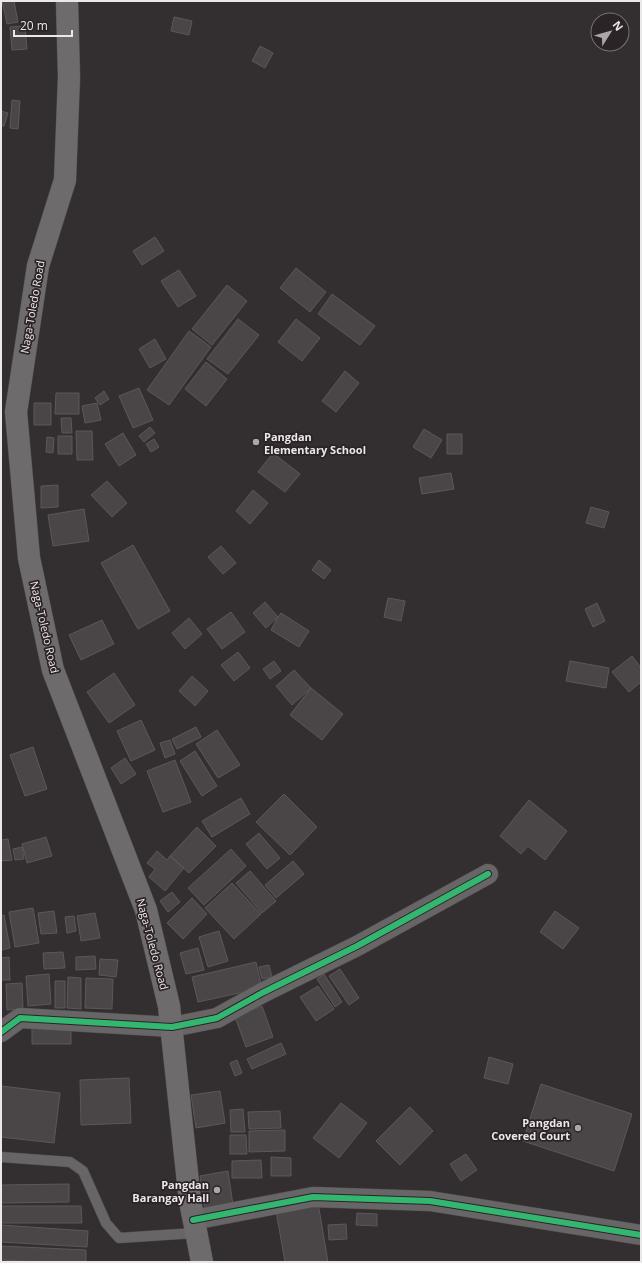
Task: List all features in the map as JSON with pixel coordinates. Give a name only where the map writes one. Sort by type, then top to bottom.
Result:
[{"type":"highway","name":"Naga-Toledo Road","points":[[67,1],[69,77],[65,180],[38,266],[16,412],[29,558],[53,670],[146,910],[169,1006],[190,1201],[202,1262]]},
{"type":"street","points":[[1,1032],[20,1018],[172,1027],[217,1018],[262,993],[357,946],[488,874]]},
{"type":"street","points":[[194,1226],[314,1197],[430,1201],[641,1235]]},
{"type":"lane","points":[[1,1157],[70,1162],[83,1171],[106,1223],[119,1238],[194,1226]]},
{"type":"building","points":[[2,1],[14,1],[18,22],[7,24]]},
{"type":"building","points":[[174,17],[192,21],[189,35],[171,31]]},
{"type":"building","points":[[25,26],[27,49],[12,50],[10,27]]},
{"type":"building","points":[[260,46],[273,53],[265,68],[252,61]]},
{"type":"building","points":[[12,100],[20,101],[18,129],[10,128]]},
{"type":"building","points":[[1,111],[8,113],[4,126],[1,126]]},
{"type":"building","points":[[155,237],[164,251],[142,265],[133,251]]},
{"type":"building","points":[[296,268],[326,292],[310,312],[280,288]]},
{"type":"building","points":[[179,270],[196,296],[178,307],[161,281]]},
{"type":"building","points":[[227,285],[247,301],[212,345],[192,329]]},
{"type":"building","points":[[332,294],[375,326],[360,345],[318,314]]},
{"type":"building","points":[[238,319],[259,335],[228,374],[207,359]]},
{"type":"building","points":[[296,319],[320,338],[302,361],[278,342]]},
{"type":"building","points":[[189,331],[211,347],[169,405],[147,390]]},
{"type":"building","points":[[155,339],[166,359],[150,368],[139,349]]},
{"type":"building","points":[[206,362],[227,379],[206,406],[185,389]]},
{"type":"building","points":[[345,371],[359,383],[336,412],[322,401]]},
{"type":"building","points":[[139,388],[153,420],[133,428],[119,396]]},
{"type":"building","points":[[104,391],[109,399],[100,405],[95,398]]},
{"type":"building","points":[[56,393],[79,393],[79,414],[55,414]]},
{"type":"building","points":[[34,403],[51,403],[51,425],[34,425]]},
{"type":"building","points":[[97,403],[101,420],[85,423],[82,406]]},
{"type":"building","points":[[61,418],[71,418],[72,433],[62,433]]},
{"type":"building","points":[[150,427],[155,433],[144,442],[139,436]]},
{"type":"building","points":[[424,429],[442,440],[431,458],[413,447]]},
{"type":"building","points":[[76,431],[92,431],[93,460],[77,460]]},
{"type":"building","points":[[123,433],[136,455],[119,466],[105,444]]},
{"type":"building","points":[[447,434],[462,434],[462,454],[447,454]]},
{"type":"building","points":[[58,436],[72,436],[72,454],[58,454]]},
{"type":"building","points":[[47,437],[54,438],[53,453],[46,452]]},
{"type":"building","points":[[154,439],[159,447],[151,452],[146,444]]},
{"type":"building","points":[[273,453],[300,474],[285,492],[258,472]]},
{"type":"building","points":[[451,473],[454,489],[422,494],[419,478]]},
{"type":"building","points":[[107,481],[127,503],[112,517],[91,495]]},
{"type":"building","points":[[58,485],[58,507],[41,508],[41,486]]},
{"type":"building","points":[[253,490],[268,503],[250,524],[236,511]]},
{"type":"building","points":[[591,507],[609,512],[604,528],[586,523]]},
{"type":"building","points":[[84,509],[89,541],[53,546],[48,515]]},
{"type":"building","points":[[133,545],[170,611],[138,629],[101,563]]},
{"type":"building","points":[[221,546],[236,563],[223,574],[208,557]]},
{"type":"building","points":[[319,560],[331,570],[324,579],[312,570]]},
{"type":"building","points":[[388,598],[405,601],[401,621],[384,617]]},
{"type":"building","points":[[265,602],[278,617],[266,628],[253,613]]},
{"type":"building","points":[[597,603],[605,621],[593,627],[585,609]]},
{"type":"building","points":[[231,612],[245,632],[222,649],[207,629]]},
{"type":"building","points":[[281,613],[309,631],[299,647],[271,630]]},
{"type":"building","points":[[189,618],[202,634],[185,649],[172,633]]},
{"type":"building","points":[[102,620],[114,644],[81,660],[69,635]]},
{"type":"building","points":[[238,652],[250,668],[234,681],[221,665]]},
{"type":"building","points":[[632,656],[641,668],[641,682],[629,692],[612,672]]},
{"type":"building","points":[[274,661],[281,671],[270,679],[263,669]]},
{"type":"building","points":[[570,661],[609,668],[606,688],[566,681]]},
{"type":"building","points":[[294,670],[311,688],[292,705],[276,686]]},
{"type":"building","points":[[114,673],[135,705],[109,723],[87,692]]},
{"type":"building","points":[[192,676],[208,691],[195,706],[179,691]]},
{"type":"building","points":[[311,688],[343,714],[322,740],[290,715]]},
{"type":"building","points":[[141,720],[155,750],[131,761],[117,731]]},
{"type":"building","points":[[196,727],[201,737],[177,749],[172,739]]},
{"type":"building","points":[[217,730],[240,765],[218,778],[196,744]]},
{"type":"building","points":[[170,740],[175,754],[165,758],[160,743]]},
{"type":"building","points":[[33,747],[47,789],[25,796],[10,755]]},
{"type":"building","points":[[195,751],[217,786],[202,796],[180,761]]},
{"type":"building","points":[[125,758],[136,774],[121,784],[111,768]]},
{"type":"building","points":[[175,760],[191,802],[163,812],[147,771]]},
{"type":"building","points":[[284,794],[317,827],[290,855],[256,822]]},
{"type":"building","points":[[241,798],[250,814],[212,837],[202,821]]},
{"type":"building","points":[[529,800],[567,831],[545,860],[528,846],[521,854],[500,836]]},
{"type":"building","points":[[197,827],[216,846],[189,873],[170,856]]},
{"type":"building","points":[[259,833],[280,858],[267,869],[246,844]]},
{"type":"building","points":[[46,837],[52,856],[27,863],[22,844]]},
{"type":"building","points":[[8,839],[12,860],[1,861],[1,840]]},
{"type":"building","points":[[22,847],[24,859],[15,860],[13,849]]},
{"type":"building","points":[[231,849],[246,866],[204,905],[188,888]]},
{"type":"building","points":[[157,851],[167,860],[170,856],[184,868],[165,891],[149,877],[155,869],[147,863]]},
{"type":"building","points":[[293,861],[304,874],[276,898],[265,885]]},
{"type":"building","points":[[250,871],[276,901],[262,913],[236,883]]},
{"type":"building","points":[[232,883],[261,914],[234,939],[205,908]]},
{"type":"building","points":[[172,892],[180,902],[168,912],[160,901]]},
{"type":"building","points":[[192,898],[207,914],[183,939],[167,923]]},
{"type":"building","points":[[33,908],[39,943],[15,947],[9,912]]},
{"type":"building","points":[[54,911],[57,933],[41,934],[38,913]]},
{"type":"building","points":[[555,911],[579,928],[563,949],[540,932]]},
{"type":"building","points":[[95,913],[100,938],[81,941],[77,916]]},
{"type":"building","points":[[4,915],[10,948],[1,950],[1,916]]},
{"type":"building","points":[[74,916],[76,931],[67,933],[65,917]]},
{"type":"building","points":[[219,931],[228,961],[208,967],[199,937]]},
{"type":"building","points":[[198,948],[204,970],[186,974],[180,953]]},
{"type":"building","points":[[63,952],[65,968],[44,969],[43,953]]},
{"type":"building","points":[[95,956],[96,969],[76,970],[76,957]]},
{"type":"building","points":[[9,957],[10,980],[1,980],[1,958]]},
{"type":"building","points":[[100,959],[118,960],[116,977],[99,975]]},
{"type":"building","points":[[256,962],[262,988],[198,1002],[192,977]]},
{"type":"building","points":[[269,965],[272,977],[262,979],[259,967]]},
{"type":"building","points":[[340,969],[359,998],[349,1005],[329,976]]},
{"type":"building","points":[[49,974],[51,1004],[28,1006],[26,976]]},
{"type":"building","points":[[324,974],[342,1002],[335,1007],[317,979]]},
{"type":"building","points":[[68,977],[81,978],[81,1009],[67,1008]]},
{"type":"building","points":[[86,978],[113,979],[112,1009],[85,1008]]},
{"type":"building","points":[[55,981],[65,981],[65,1008],[55,1008]]},
{"type":"building","points":[[22,983],[23,1009],[7,1010],[6,984]]},
{"type":"building","points":[[318,986],[334,1009],[316,1021],[300,997]]},
{"type":"building","points":[[262,1006],[273,1037],[246,1047],[235,1017]]},
{"type":"building","points":[[32,1023],[71,1023],[71,1044],[32,1044]]},
{"type":"building","points":[[281,1043],[286,1054],[252,1069],[247,1059]]},
{"type":"building","points":[[489,1057],[513,1064],[508,1084],[484,1078]]},
{"type":"building","points":[[237,1060],[242,1073],[235,1076],[230,1063]]},
{"type":"building","points":[[129,1078],[131,1123],[81,1125],[80,1080]]},
{"type":"building","name":"Pangdan Covered Court","points":[[541,1084],[632,1114],[614,1171],[523,1141]]},
{"type":"building","points":[[1,1086],[60,1093],[54,1143],[1,1137]]},
{"type":"building","points":[[220,1091],[225,1123],[196,1128],[191,1095]]},
{"type":"building","points":[[341,1103],[367,1123],[339,1158],[313,1138]]},
{"type":"building","points":[[410,1107],[433,1131],[400,1165],[376,1141]]},
{"type":"building","points":[[243,1109],[245,1132],[231,1132],[230,1110]]},
{"type":"building","points":[[280,1111],[281,1128],[249,1129],[248,1112]]},
{"type":"building","points":[[285,1130],[285,1151],[249,1152],[249,1131]]},
{"type":"building","points":[[230,1135],[246,1135],[247,1154],[230,1154]]},
{"type":"building","points":[[466,1154],[477,1170],[461,1181],[450,1164]]},
{"type":"building","points":[[271,1157],[291,1158],[291,1176],[271,1176]]},
{"type":"building","points":[[261,1160],[262,1178],[232,1178],[232,1161]]},
{"type":"building","name":"Pangdan Barangay Hall","points":[[228,1171],[233,1205],[205,1209],[200,1176]]},
{"type":"building","points":[[69,1184],[69,1202],[1,1203],[1,1185]]},
{"type":"building","points":[[318,1203],[328,1262],[285,1262],[276,1211]]},
{"type":"building","points":[[1,1206],[81,1206],[82,1223],[1,1223]]},
{"type":"building","points":[[357,1213],[377,1214],[377,1226],[356,1225]]},
{"type":"building","points":[[346,1224],[347,1239],[329,1240],[328,1225]]},
{"type":"building","points":[[1,1225],[88,1231],[87,1247],[1,1242]]},
{"type":"building","points":[[1,1246],[86,1250],[86,1262],[1,1260]]},
{"type":"cycle path","points":[[1,1032],[20,1018],[172,1027],[217,1018],[262,993],[357,946],[488,874]]},
{"type":"cycle path","points":[[193,1220],[313,1197],[430,1201],[641,1235]]},
{"type":"place","name":"Pangdan Elementary School","points":[[256,442]]},
{"type":"place","name":"Pangdan Covered Court","points":[[578,1128]]},
{"type":"place","name":"Pangdan Barangay Hall","points":[[217,1190]]}]
